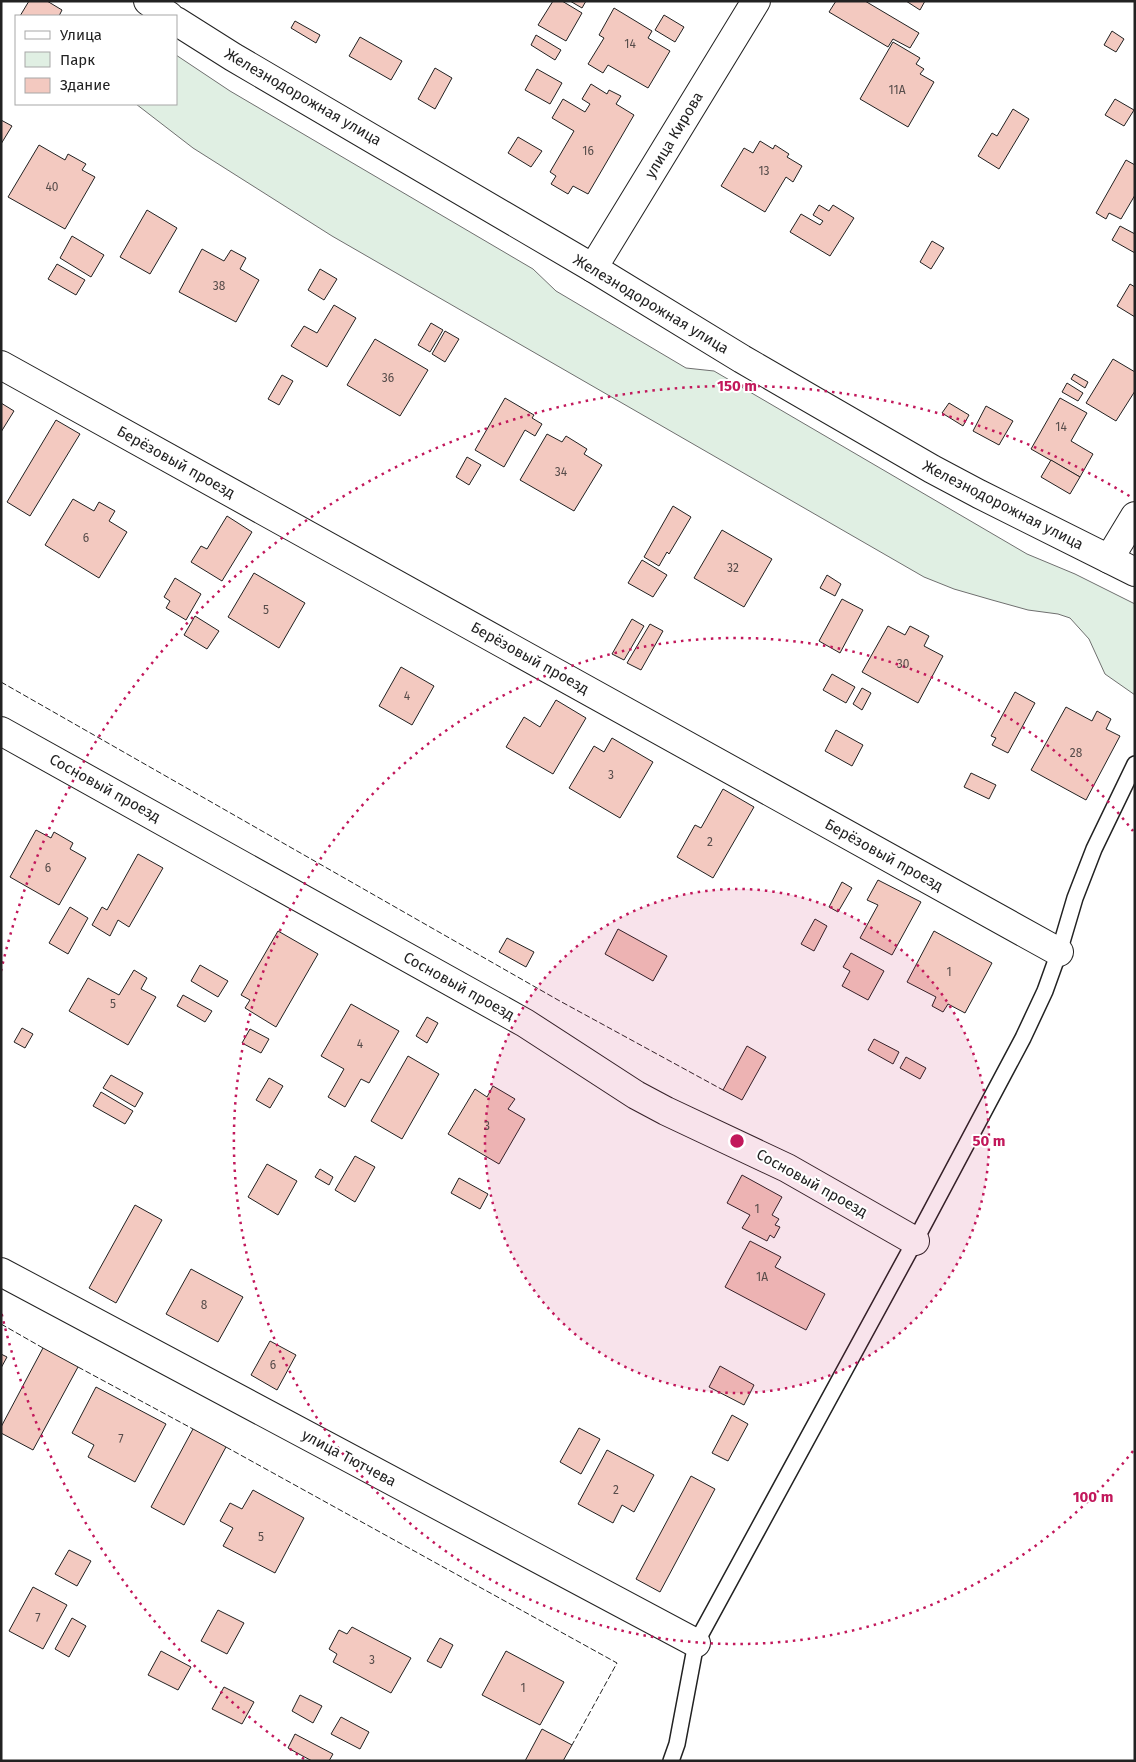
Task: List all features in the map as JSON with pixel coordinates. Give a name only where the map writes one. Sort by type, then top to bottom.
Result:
[{"type":"street","points":[[148,1],[168,15]]},
{"type":"street","name":"улица Кирова","points":[[593,268],[756,1]]},
{"type":"street","name":"Железнодорожная улица","points":[[178,22],[233,57],[593,268],[742,359],[932,469],[1135,572]]},
{"type":"street","name":"Берёзовый проезд","points":[[1,365],[1059,952]]},
{"type":"street","points":[[1109,559],[1135,516]]},
{"type":"street","name":"Сосновый проезд","points":[[1,730],[525,1023],[636,1095],[787,1168],[915,1241]]},
{"type":"street","name":"улица Тютчева","points":[[1,1272],[696,1642]]},
{"type":"lane","points":[[671,1761],[696,1642],[915,1241],[1023,1038],[1045,991],[1075,898],[1094,849],[1135,764]]},
{"type":"green space","points":[[178,56],[230,91],[533,269],[556,291],[686,368],[714,371],[1027,554],[1075,574],[1135,604],[1135,695],[1105,674],[1089,639],[1070,618],[1058,614],[1028,610],[992,600],[954,589],[924,577],[332,236],[193,148],[137,105],[178,105]]},
{"type":"building","points":[[29,1],[47,1],[62,10],[60,15],[21,15]]},
{"type":"building","points":[[553,1],[562,1],[582,13],[566,41],[538,25]]},
{"type":"building","points":[[570,1],[586,1],[582,8]]},
{"type":"building","points":[[836,1],[865,1],[919,33],[910,48],[893,39],[888,47],[829,12]]},
{"type":"building","points":[[906,1],[925,1],[920,10]]},
{"type":"building","points":[[614,8],[652,31],[648,38],[670,51],[648,88],[608,65],[603,73],[588,64],[604,38],[599,35]]},
{"type":"building","points":[[664,15],[684,27],[675,42],[655,30]]},
{"type":"building","points":[[295,21],[320,35],[316,43],[291,28]]},
{"type":"building","points":[[1112,31],[1124,39],[1116,52],[1104,45]]},
{"type":"building","points":[[536,35],[561,50],[555,60],[531,45]]},
{"type":"building","points":[[360,37],[402,61],[391,80],[349,56]]},
{"type":"building","points":[[893,42],[920,58],[916,64],[924,69],[920,74],[934,82],[908,127],[860,99]]},
{"type":"building","points":[[435,68],[452,78],[435,109],[418,99]]},
{"type":"building","points":[[537,69],[562,83],[550,104],[525,90]]},
{"type":"building","points":[[591,84],[607,94],[609,90],[621,96],[616,104],[634,115],[588,194],[573,186],[568,194],[551,184],[556,176],[550,172],[574,131],[552,118],[563,99],[585,112],[590,104],[582,99]]},
{"type":"building","points":[[1115,99],[1134,110],[1124,126],[1105,115]]},
{"type":"building","points":[[1013,109],[1029,119],[999,169],[978,156],[992,133],[997,136]]},
{"type":"building","points":[[1,120],[12,126],[1,144]]},
{"type":"building","points":[[518,137],[542,151],[531,167],[508,153]]},
{"type":"building","points":[[760,141],[773,149],[775,145],[789,154],[787,157],[802,166],[793,182],[786,177],[765,212],[721,186],[744,148],[753,153]]},
{"type":"building","points":[[39,145],[65,160],[68,154],[86,164],[82,170],[95,177],[65,229],[8,197]]},
{"type":"building","points":[[1126,160],[1135,165],[1135,195],[1121,219],[1109,213],[1106,219],[1096,213]]},
{"type":"building","points":[[819,205],[829,211],[833,205],[854,218],[830,256],[790,232],[801,214],[820,225],[823,221],[813,215]]},
{"type":"building","points":[[147,210],[177,228],[150,274],[120,257]]},
{"type":"building","points":[[1120,226],[1135,234],[1135,253],[1112,240]]},
{"type":"building","points":[[72,236],[104,255],[91,277],[60,258]]},
{"type":"building","points":[[932,241],[944,248],[931,269],[920,262]]},
{"type":"building","points":[[202,249],[224,261],[231,250],[246,258],[240,269],[259,280],[236,322],[179,292]]},
{"type":"building","points":[[57,264],[85,280],[76,295],[48,279]]},
{"type":"building","points":[[320,269],[337,279],[324,300],[308,290]]},
{"type":"building","points":[[1130,284],[1135,287],[1135,317],[1117,306]]},
{"type":"building","points":[[334,305],[356,318],[327,367],[291,346],[304,326],[317,333]]},
{"type":"building","points":[[431,323],[443,330],[430,352],[418,345]]},
{"type":"building","points":[[445,331],[459,339],[445,362],[432,354]]},
{"type":"building","points":[[375,339],[428,370],[400,416],[347,385]]},
{"type":"building","points":[[1113,359],[1135,372],[1135,391],[1116,421],[1086,403]]},
{"type":"building","points":[[1074,374],[1088,382],[1085,388],[1071,379]]},
{"type":"building","points":[[282,375],[293,381],[279,405],[268,399]]},
{"type":"building","points":[[1067,383],[1083,393],[1078,401],[1062,392]]},
{"type":"building","points":[[505,398],[534,415],[532,418],[542,424],[535,436],[525,430],[504,467],[475,450]]},
{"type":"building","points":[[1060,398],[1087,413],[1071,441],[1093,454],[1080,477],[1031,449]]},
{"type":"building","points":[[1,403],[14,411],[1,432]]},
{"type":"building","points":[[949,403],[969,415],[963,426],[942,413]]},
{"type":"building","points":[[986,406],[1013,421],[999,445],[973,431]]},
{"type":"building","points":[[56,420],[80,434],[30,516],[7,502]]},
{"type":"building","points":[[547,434],[562,442],[566,436],[587,449],[584,454],[602,465],[574,511],[520,480]]},
{"type":"building","points":[[467,457],[481,465],[469,485],[456,477]]},
{"type":"building","points":[[1051,460],[1080,477],[1070,494],[1041,477]]},
{"type":"building","points":[[73,499],[94,511],[99,502],[115,511],[109,521],[127,532],[99,578],[45,545]]},
{"type":"building","points":[[673,506],[691,517],[669,554],[667,552],[659,566],[644,557]]},
{"type":"building","points":[[227,516],[252,532],[222,581],[191,562],[201,546],[207,549]]},
{"type":"building","points":[[722,530],[772,559],[744,607],[694,578]]},
{"type":"building","points":[[642,560],[667,575],[653,597],[628,583]]},
{"type":"building","points":[[254,573],[305,603],[279,648],[228,617]]},
{"type":"building","points":[[827,575],[841,584],[835,596],[820,588]]},
{"type":"building","points":[[175,578],[201,594],[186,620],[166,608],[170,601],[164,597]]},
{"type":"building","points":[[842,599],[863,610],[840,653],[819,641]]},
{"type":"building","points":[[195,616],[219,631],[207,649],[184,635]]},
{"type":"building","points":[[632,619],[644,626],[624,660],[612,654]]},
{"type":"building","points":[[650,624],[663,631],[641,670],[627,663]]},
{"type":"building","points":[[888,626],[905,635],[910,626],[929,636],[924,646],[943,656],[918,703],[862,672]]},
{"type":"building","points":[[401,667],[434,686],[412,725],[379,706]]},
{"type":"building","points":[[832,674],[855,687],[846,703],[823,690]]},
{"type":"building","points":[[862,688],[871,693],[862,710],[853,704]]},
{"type":"building","points":[[1015,692],[1035,703],[1008,753],[992,745],[996,738],[991,736]]},
{"type":"building","points":[[556,700],[586,718],[553,774],[506,747],[524,717],[540,727]]},
{"type":"building","points":[[1066,707],[1092,721],[1097,711],[1111,719],[1106,729],[1120,736],[1086,800],[1031,770]]},
{"type":"building","points":[[836,730],[863,745],[852,766],[825,751]]},
{"type":"building","points":[[612,738],[653,762],[620,818],[569,788],[594,746],[604,752]]},
{"type":"building","points":[[971,773],[996,785],[989,799],[964,787]]},
{"type":"building","points":[[723,789],[754,807],[713,878],[677,857],[695,825],[701,828]]},
{"type":"building","points":[[36,830],[51,838],[54,832],[73,843],[70,849],[86,858],[59,905],[10,877]]},
{"type":"building","points":[[138,854],[163,868],[129,927],[118,920],[110,936],[92,925],[102,907],[107,910]]},
{"type":"building","points":[[878,880],[921,902],[892,955],[860,938],[878,905],[867,900]]},
{"type":"building","points":[[842,882],[852,888],[838,912],[829,907]]},
{"type":"building","points":[[70,907],[88,918],[68,954],[49,943]]},
{"type":"building","points":[[815,919],[827,926],[814,951],[801,944]]},
{"type":"building","points":[[618,929],[667,956],[653,981],[605,954]]},
{"type":"building","points":[[278,931],[318,954],[276,1027],[245,1008],[250,1000],[241,995]]},
{"type":"building","points":[[934,931],[992,963],[965,1013],[948,1004],[943,1012],[932,1006],[936,997],[907,982]]},
{"type":"building","points":[[507,938],[534,952],[526,967],[499,952]]},
{"type":"building","points":[[851,953],[884,971],[868,1000],[842,986],[850,971],[843,967]]},
{"type":"building","points":[[200,965],[228,981],[218,997],[191,981]]},
{"type":"building","points":[[134,970],[147,978],[141,989],[156,997],[128,1045],[69,1011],[88,978],[119,995]]},
{"type":"building","points":[[183,995],[212,1011],[205,1022],[177,1006]]},
{"type":"building","points":[[351,1004],[399,1031],[369,1083],[361,1079],[345,1107],[328,1097],[344,1069],[321,1056]]},
{"type":"building","points":[[427,1017],[438,1023],[427,1043],[416,1036]]},
{"type":"building","points":[[22,1028],[33,1034],[25,1048],[14,1042]]},
{"type":"building","points":[[250,1029],[269,1039],[261,1053],[242,1043]]},
{"type":"building","points":[[874,1039],[899,1052],[893,1064],[868,1050]]},
{"type":"building","points":[[747,1046],[766,1057],[742,1100],[723,1090]]},
{"type":"building","points":[[408,1056],[439,1074],[402,1139],[371,1121]]},
{"type":"building","points":[[906,1057],[926,1068],[920,1079],[900,1068]]},
{"type":"building","points":[[111,1075],[143,1093],[135,1107],[103,1088]]},
{"type":"building","points":[[269,1078],[283,1086],[270,1108],[256,1100]]},
{"type":"building","points":[[493,1086],[515,1099],[508,1109],[525,1119],[499,1164],[448,1134],[475,1089],[487,1097]]},
{"type":"building","points":[[101,1092],[133,1111],[125,1124],[93,1106]]},
{"type":"building","points":[[355,1156],[375,1167],[355,1202],[335,1190]]},
{"type":"building","points":[[267,1164],[297,1181],[278,1215],[248,1197]]},
{"type":"building","points":[[320,1169],[333,1177],[329,1185],[315,1177]]},
{"type":"building","points":[[742,1175],[782,1197],[772,1215],[779,1219],[775,1225],[780,1227],[774,1238],[770,1235],[767,1241],[742,1228],[750,1215],[727,1203]]},
{"type":"building","points":[[459,1178],[488,1194],[480,1209],[451,1193]]},
{"type":"building","points":[[135,1205],[162,1220],[116,1303],[89,1288]]},
{"type":"building","points":[[750,1241],[781,1257],[775,1267],[825,1294],[806,1330],[725,1287]]},
{"type":"building","points":[[191,1269],[243,1297],[218,1342],[166,1314]]},
{"type":"building","points":[[270,1341],[296,1355],[277,1390],[251,1375]]},
{"type":"building","points":[[43,1348],[78,1367],[33,1450],[1,1433],[1,1427]]},
{"type":"building","points":[[1,1354],[7,1357],[1,1368]]},
{"type":"building","points":[[720,1366],[754,1385],[744,1405],[709,1387]]},
{"type":"building","points":[[96,1387],[166,1424],[135,1482],[88,1457],[94,1445],[72,1433]]},
{"type":"building","points":[[732,1415],[748,1424],[728,1461],[712,1453]]},
{"type":"building","points":[[579,1428],[600,1439],[581,1474],[560,1462]]},
{"type":"building","points":[[193,1429],[226,1447],[184,1525],[151,1507]]},
{"type":"building","points":[[607,1450],[654,1475],[634,1512],[622,1505],[613,1523],[578,1504]]},
{"type":"building","points":[[691,1476],[715,1489],[660,1592],[636,1579]]},
{"type":"building","points":[[253,1490],[304,1518],[275,1573],[223,1546],[233,1528],[220,1521],[230,1503],[242,1509]]},
{"type":"building","points":[[69,1550],[91,1561],[77,1586],[55,1574]]},
{"type":"building","points":[[33,1587],[67,1605],[43,1649],[9,1631]]},
{"type":"building","points":[[218,1610],[244,1623],[227,1654],[201,1641]]},
{"type":"building","points":[[72,1618],[86,1626],[69,1657],[55,1649]]},
{"type":"building","points":[[352,1627],[411,1658],[391,1693],[333,1662],[337,1654],[329,1649],[339,1630],[347,1634]]},
{"type":"building","points":[[440,1638],[453,1645],[441,1668],[427,1661]]},
{"type":"building","points":[[161,1651],[191,1667],[178,1690],[148,1675]]},
{"type":"building","points":[[506,1651],[564,1682],[540,1725],[482,1695]]},
{"type":"building","points":[[224,1687],[254,1702],[242,1724],[212,1709]]},
{"type":"building","points":[[300,1695],[322,1706],[313,1723],[292,1711]]},
{"type":"building","points":[[341,1717],[369,1732],[360,1749],[331,1734]]},
{"type":"building","points":[[542,1729],[572,1745],[563,1761],[525,1761]]},
{"type":"building","points":[[295,1734],[333,1754],[329,1761],[312,1761],[288,1748]]},
{"type":"fence","points":[[1,682],[558,1000],[723,1090]]},
{"type":"fence","points":[[1,1324],[43,1348]]},
{"type":"fence","points":[[78,1367],[193,1429]]},
{"type":"fence","points":[[226,1447],[617,1663],[572,1745]]}]
